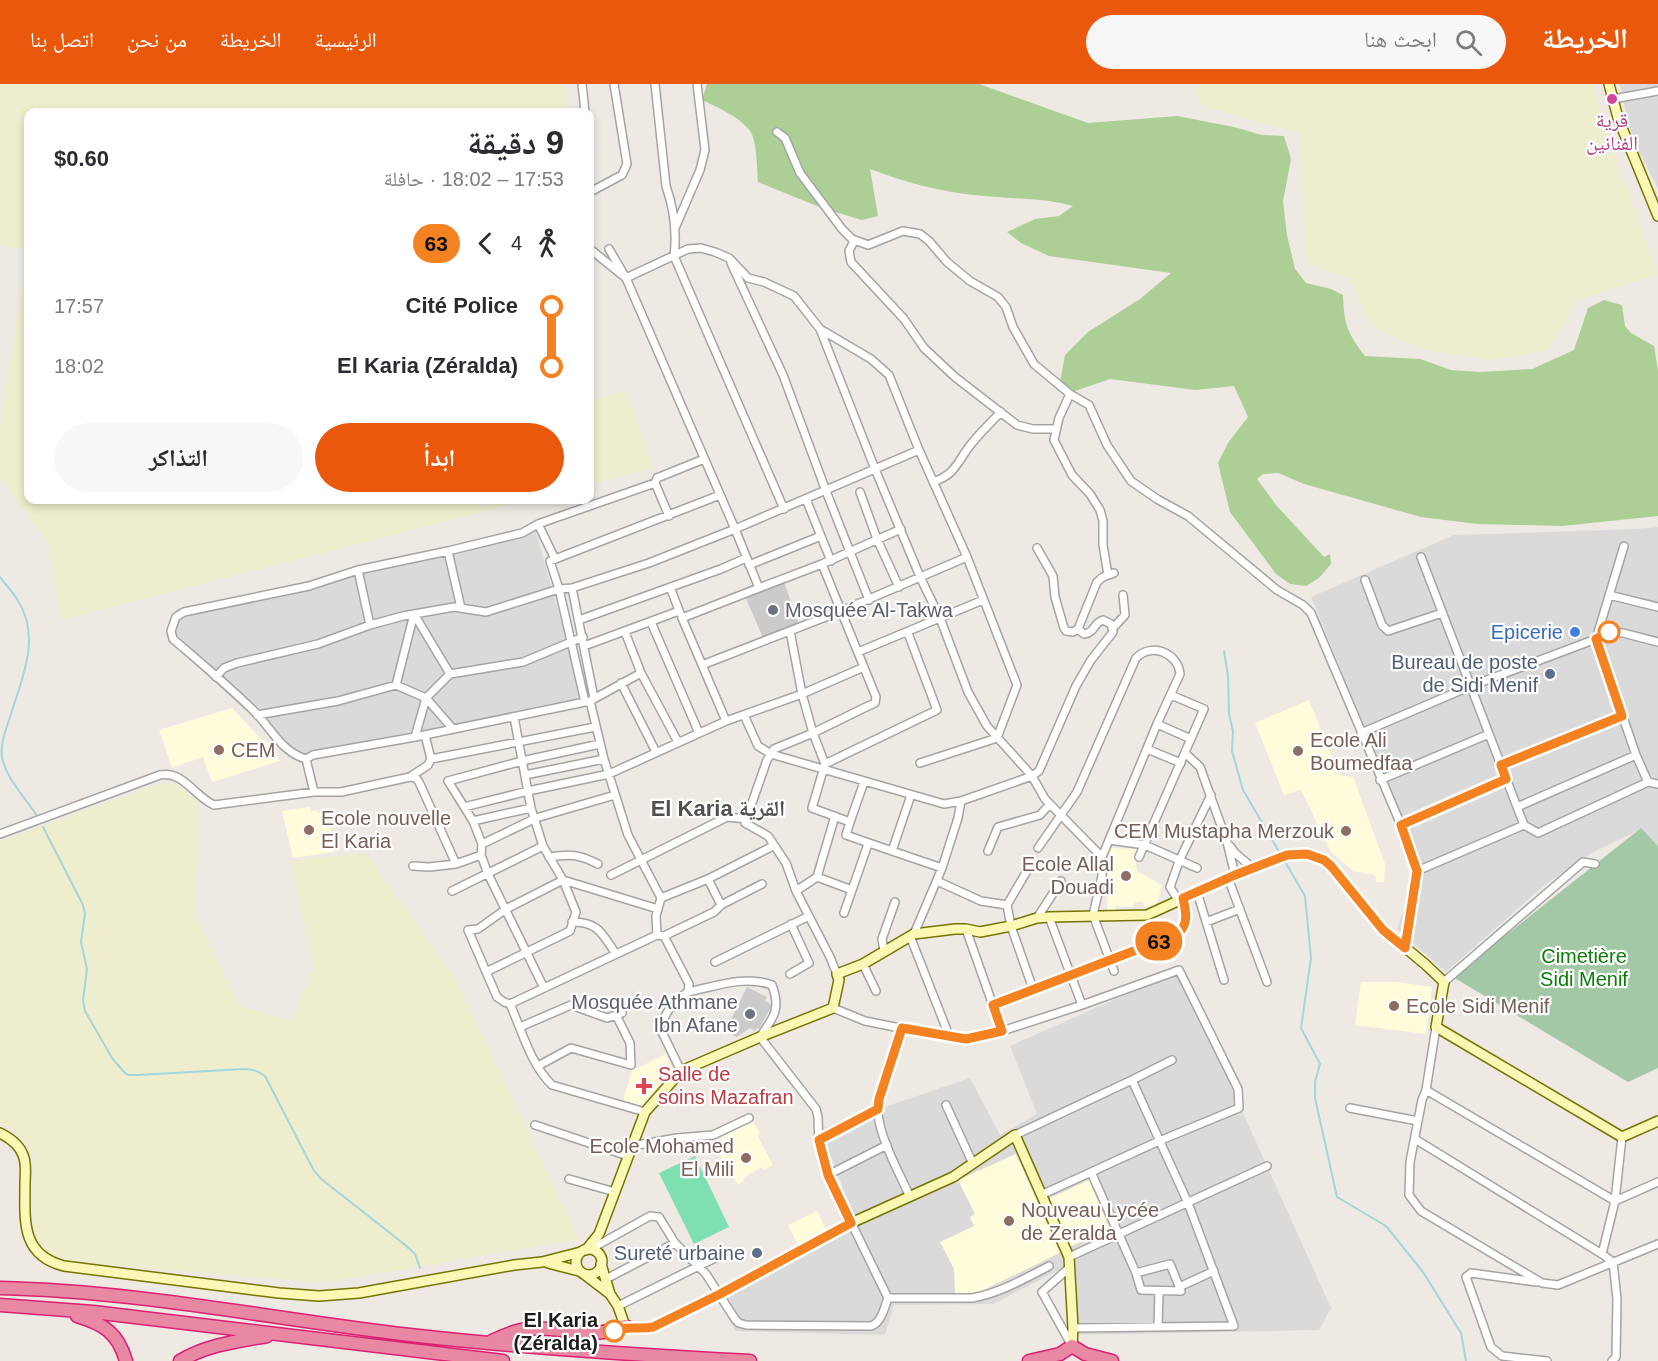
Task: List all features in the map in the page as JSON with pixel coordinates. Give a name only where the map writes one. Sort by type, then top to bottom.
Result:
[{"type":"highway","points":[[0,1288],[107,1294],[410,1335],[610,1354],[750,1361]]},
{"type":"highway","points":[[0,1305],[50,1307],[503,1361]]},
{"type":"highway","points":[[50,1307],[104,1327],[116,1337],[126,1361]]},
{"type":"highway","points":[[488,1342],[519,1330],[597,1334],[625,1326]]},
{"type":"highway","points":[[180,1361],[201,1351],[226,1344],[282,1334]]},
{"type":"highway","points":[[1029,1361],[1060,1354],[1072,1346],[1085,1354],[1112,1361]]},
{"type":"street","points":[[582,84],[585,108]]},
{"type":"street","points":[[594,190],[622,175],[627,164],[614,84]]},
{"type":"street","points":[[656,84],[666,186],[671,200],[675,228],[674,256],[784,509]]},
{"type":"street","points":[[675,228],[700,170],[705,150],[697,84]]},
{"type":"street","points":[[1609,84],[1618,118],[1658,216]]},
{"type":"street","points":[[1613,99],[1658,91]]},
{"type":"street","points":[[777,132],[785,138],[800,173],[842,229],[854,241],[868,245],[903,231],[914,232],[925,237],[939,254],[970,281],[998,297],[1006,307],[1017,334],[1034,364],[1070,394],[1089,405],[1107,445],[1131,481],[1188,516],[1277,590],[1304,605],[1311,614],[1401,825],[1417,871],[1405,948]]},
{"type":"street","points":[[854,241],[849,251],[851,262],[904,319],[924,348],[955,377],[1021,427],[1056,429]]},
{"type":"street","points":[[626,278],[688,249],[701,248],[729,258],[748,278],[764,282],[794,296],[820,329],[874,469],[940,618],[968,692],[987,726],[1032,776],[1045,799],[1102,857]]},
{"type":"street","points":[[609,249],[626,278],[759,588]]},
{"type":"street","points":[[594,252],[626,278]]},
{"type":"street","points":[[729,258],[783,375],[825,491],[869,600]]},
{"type":"street","points":[[820,329],[871,359],[889,375],[919,450],[967,557],[1017,685],[997,738]]},
{"type":"street","points":[[1037,548],[1053,576],[1055,597],[1064,628],[1071,632],[1078,629],[1094,588],[1101,579],[1111,574],[1103,545],[1101,515],[1089,494],[1072,475],[1054,440],[1061,412],[1070,394]]},
{"type":"street","points":[[933,482],[951,473],[969,446],[1001,412]]},
{"type":"street","points":[[216,677],[224,668],[237,663],[318,644],[370,625],[414,614],[454,607],[486,612],[572,588],[649,563],[735,530],[919,450]]},
{"type":"street","points":[[641,673],[590,701],[313,755],[306,759],[296,756],[286,748],[257,715],[173,639],[171,631],[176,617],[184,612],[309,586],[358,570],[522,533],[538,524],[655,483],[657,478],[704,459]]},
{"type":"street","points":[[655,483],[669,516]]},
{"type":"street","points":[[860,492],[877,539],[899,587]]},
{"type":"street","points":[[590,701],[550,561],[720,495]]},
{"type":"street","points":[[807,499],[831,561]]},
{"type":"street","points":[[538,524],[555,559]]},
{"type":"street","points":[[584,646],[759,588],[831,561],[901,529]]},
{"type":"street","points":[[579,620],[821,536]]},
{"type":"street","points":[[1624,546],[1596,639],[1636,755],[1648,782]]},
{"type":"street","points":[[448,551],[461,608]]},
{"type":"street","points":[[702,665],[841,612],[967,557]]},
{"type":"street","points":[[1421,557],[1524,825],[1538,833],[1648,782],[1658,784]]},
{"type":"street","points":[[822,564],[876,697],[875,703],[774,749],[745,823],[768,836],[786,863],[796,891],[839,980],[833,1008]]},
{"type":"street","points":[[358,570],[370,625]]},
{"type":"street","points":[[1365,580],[1382,625],[1388,631],[1442,613]]},
{"type":"street","points":[[572,588],[583,637],[590,701],[604,759],[628,835],[661,898],[655,924],[689,984],[688,993]]},
{"type":"street","points":[[670,588],[726,721]]},
{"type":"street","points":[[744,715],[758,746],[771,754],[824,767],[864,782],[944,804],[961,801],[1032,776],[1039,771],[1076,686],[1091,660],[1111,635],[1113,628],[1125,615],[1123,595]]},
{"type":"street","points":[[1609,595],[1658,607]]},
{"type":"street","points":[[858,652],[983,600]]},
{"type":"street","points":[[414,614],[450,674]]},
{"type":"street","points":[[396,685],[414,614]]},
{"type":"street","points":[[1078,629],[1084,634],[1090,633],[1097,623],[1103,620],[1111,624],[1113,628]]},
{"type":"street","points":[[651,622],[699,733]]},
{"type":"street","points":[[790,631],[802,694],[824,767],[812,808],[850,822]]},
{"type":"street","points":[[625,632],[641,673],[678,742]]},
{"type":"street","points":[[1361,733],[1471,686],[1610,632],[1658,642]]},
{"type":"street","points":[[824,767],[937,710],[908,633]]},
{"type":"street","points":[[415,736],[426,698],[450,674],[523,662],[583,637]]},
{"type":"street","points":[[1038,848],[1077,792],[1136,658],[1141,653],[1155,649],[1175,659],[1180,674],[1102,857],[1102,876],[1093,915],[1114,971]]},
{"type":"street","points":[[464,807],[609,774],[726,721],[802,694],[864,667]]},
{"type":"street","points":[[621,683],[656,752]]},
{"type":"street","points":[[257,715],[338,701],[396,685],[426,698],[453,729]]},
{"type":"street","points":[[1139,857],[1204,709],[1171,695]]},
{"type":"street","points":[[1501,765],[1622,716]]},
{"type":"street","points":[[514,717],[531,808],[543,846],[563,880],[576,912],[584,922]]},
{"type":"street","points":[[1157,724],[1191,739]]},
{"type":"street","points":[[431,759],[595,727]]},
{"type":"street","points":[[0,834],[160,774],[168,773],[179,777],[207,802],[214,805],[314,792],[341,792],[410,777],[428,765],[431,759],[424,735]]},
{"type":"street","points":[[1380,780],[1489,735]]},
{"type":"street","points":[[920,763],[997,738]]},
{"type":"street","points":[[544,988],[488,874],[481,855],[482,844],[472,821],[448,781],[522,760],[600,744]]},
{"type":"street","points":[[1147,749],[1180,764]]},
{"type":"street","points":[[1185,753],[1200,767],[1227,842],[1240,909],[1267,982]]},
{"type":"street","points":[[1517,807],[1636,755]]},
{"type":"street","points":[[306,759],[314,792]]},
{"type":"street","points":[[525,775],[604,759]]},
{"type":"street","points":[[410,777],[416,778],[419,782],[456,864]]},
{"type":"street","points":[[1401,825],[1506,779]]},
{"type":"street","points":[[864,782],[846,835],[942,868]]},
{"type":"street","points":[[482,844],[536,818],[615,795]]},
{"type":"street","points":[[891,851],[910,795]]},
{"type":"street","points":[[993,1005],[1178,934],[1185,927],[1187,920],[1181,899],[1170,887],[1180,859],[1210,795]]},
{"type":"street","points":[[950,1038],[912,935],[942,868],[961,801]]},
{"type":"street","points":[[988,851],[998,827],[1040,814],[1050,804]]},
{"type":"street","points":[[472,821],[531,808]]},
{"type":"street","points":[[796,891],[817,877],[835,816]]},
{"type":"street","points":[[611,875],[727,817],[747,819]]},
{"type":"street","points":[[1417,871],[1524,825]]},
{"type":"street","points":[[1110,840],[1145,845],[1197,868]]},
{"type":"street","points":[[1227,842],[1235,853],[1254,869]]},
{"type":"street","points":[[843,913],[868,844]]},
{"type":"street","points":[[452,891],[543,846]]},
{"type":"street","points":[[661,898],[708,879],[773,846]]},
{"type":"street","points":[[549,857],[572,854],[598,864]]},
{"type":"street","points":[[837,974],[863,964],[912,935],[966,928],[980,932],[1037,918],[1147,915],[1232,876],[1287,855],[1307,854],[1324,860],[1331,866],[1383,930],[1425,963],[1444,982]]},
{"type":"street","points":[[413,866],[456,864],[481,855]]},
{"type":"street","points":[[1542,1283],[1420,1211],[1409,1196],[1410,1162],[1426,1089],[1444,982],[1582,862],[1595,864]]},
{"type":"street","points":[[1031,864],[1007,905],[1011,926],[1033,989]]},
{"type":"street","points":[[817,877],[852,890]]},
{"type":"street","points":[[708,879],[721,904]]},
{"type":"street","points":[[645,1112],[552,1085],[538,1066],[510,1005],[498,997],[468,930],[478,929],[506,909],[563,880],[658,909]]},
{"type":"street","points":[[937,881],[981,901],[1007,905]]},
{"type":"street","points":[[1037,918],[1061,881]]},
{"type":"street","points":[[510,1005],[616,954],[714,912],[721,904],[762,884]]},
{"type":"street","points":[[1197,892],[1224,980]]},
{"type":"street","points":[[884,951],[882,939],[895,902]]},
{"type":"street","points":[[1206,922],[1240,909]]},
{"type":"street","points":[[486,972],[570,931],[576,912]]},
{"type":"street","points":[[716,962],[809,916]]},
{"type":"street","points":[[1049,917],[1082,1005]]},
{"type":"street","points":[[572,922],[594,925],[616,954]]},
{"type":"street","points":[[790,974],[809,963],[791,924]]},
{"type":"street","points":[[966,928],[1002,1031]]},
{"type":"street","points":[[863,964],[876,991]]},
{"type":"street","points":[[1041,1195],[1159,1141],[1239,1108],[1238,1089],[1179,970],[1002,1031],[966,1039],[950,1038],[866,1021],[833,1008],[681,1071],[645,1112],[599,1234],[598,1250],[610,1294],[618,1306],[625,1326],[653,1327],[720,1294],[851,1223],[953,1177],[1015,1135],[1172,1060]]},
{"type":"street","points":[[681,1071],[660,1028],[675,1000],[688,993],[742,980],[756,980],[772,985],[777,1010],[760,1037]]},
{"type":"street","points":[[520,1027],[571,1005],[607,1018],[619,1014],[630,1043],[631,1065],[571,1048],[538,1066]]},
{"type":"street","points":[[1436,1027],[1622,1137]]},
{"type":"street","points":[[902,1028],[879,1099],[878,1109],[887,1145],[910,1197]]},
{"type":"street","points":[[2,1135],[16,1144],[25,1159],[25,1222],[28,1236],[34,1248],[45,1258],[64,1266],[279,1293],[319,1296],[358,1293],[542,1262],[583,1251],[598,1250],[653,1216],[661,1219],[675,1243],[700,1267],[739,1323],[746,1325],[871,1326],[880,1320],[888,1298],[828,1175],[819,1140],[816,1109],[760,1037]]},
{"type":"street","points":[[1073,1328],[1234,1326],[1188,1203],[1132,1080]]},
{"type":"street","points":[[1426,1089],[1615,1201]]},
{"type":"street","points":[[946,1105],[974,1164]]},
{"type":"street","points":[[1350,1108],[1418,1121]]},
{"type":"street","points":[[819,1140],[878,1109]]},
{"type":"street","points":[[632,1146],[677,1138],[713,1136],[749,1118]]},
{"type":"street","points":[[1622,1137],[1658,1121]]},
{"type":"street","points":[[535,1125],[628,1156]]},
{"type":"street","points":[[1015,1135],[1069,1262],[1072,1346]]},
{"type":"street","points":[[1602,1254],[1615,1201],[1622,1137]]},
{"type":"street","points":[[1414,1139],[1613,1262],[1617,1299],[1616,1357],[1612,1361]]},
{"type":"street","points":[[828,1175],[887,1145]]},
{"type":"street","points":[[1072,1346],[1042,1292],[1069,1262],[1119,1235],[1268,1166]]},
{"type":"street","points":[[1090,1172],[1136,1273],[1141,1290],[1180,1291],[1170,1264],[1136,1273]]},
{"type":"street","points":[[569,1179],[615,1192]]},
{"type":"street","points":[[1615,1201],[1658,1182]]},
{"type":"street","points":[[599,1234],[576,1259],[581,1272],[610,1294]]},
{"type":"street","points":[[606,1279],[675,1243]]},
{"type":"street","points":[[1547,1361],[1502,1356],[1491,1347],[1466,1277],[1471,1273],[1558,1285],[1658,1244]]},
{"type":"street","points":[[618,1306],[723,1254]]},
{"type":"street","points":[[542,1262],[593,1274],[597,1272],[601,1264]]},
{"type":"street","points":[[888,1298],[984,1296],[1006,1288],[1049,1266]]},
{"type":"street","points":[[1503,1277],[1518,1269]]},
{"type":"street","points":[[1179,1287],[1214,1271]]},
{"type":"street","points":[[1158,1327],[1159,1291]]},
{"type":"shaded area","points":[[1619,84],[1658,84],[1658,189],[1633,139]]},
{"type":"shaded area","points":[[1658,527],[1658,642],[1613,633],[1658,647],[1658,846],[1641,829],[1590,854],[1542,887],[1446,972],[1397,929],[1421,863],[1311,597],[1454,535]]},
{"type":"shaded area","points":[[535,529],[565,634],[581,702],[294,756],[276,745],[259,723],[166,635],[170,619],[177,609]]},
{"type":"shaded area","name":"Mosquée Al-Takwa","points":[[783,579],[800,627],[764,640],[744,594]]},
{"type":"shaded area","points":[[1309,700],[1339,775],[1353,777],[1385,864],[1384,882],[1376,882],[1375,875],[1353,871],[1331,852],[1301,790],[1284,795],[1255,723]]},
{"type":"shaded area","name":"CEM","points":[[232,708],[262,740],[268,742],[280,761],[212,782],[203,757],[172,768],[159,730]]},
{"type":"shaded area","name":"Ecole nouvelle El Karia","points":[[310,807],[311,811],[317,810],[318,813],[328,814],[334,852],[293,858],[282,811]]},
{"type":"shaded area","name":"Ecole Allal Douadi","points":[[1110,848],[1139,849],[1137,871],[1162,885],[1154,906],[1144,907],[1143,901],[1133,903],[1133,907],[1116,906],[1115,912],[1107,912]]},
{"type":"shaded area","points":[[1179,971],[1331,1308],[1319,1330],[1079,1335],[1063,1268],[993,1304],[894,1305],[885,1335],[735,1331],[717,1295],[858,1226],[820,1129],[970,1078],[1000,1135],[1037,1114],[1010,1046]]},
{"type":"shaded area","name":"Ecole Sidi Menif","points":[[1361,982],[1397,982],[1432,987],[1426,1034],[1355,1025]]},
{"type":"shaded area","name":"Mosquée Athmane Ibn Afane","points":[[747,987],[767,997],[765,1001],[772,1005],[759,1029],[755,1031],[750,1028],[737,1037],[732,1035],[736,1027],[729,1023]]},
{"type":"shaded area","name":"Salle de soins Mazafran","points":[[666,1054],[673,1072],[643,1106],[623,1100],[632,1071]]},
{"type":"shaded area","name":"Ecole Mohamed El Mili","points":[[752,1120],[773,1165],[764,1170],[762,1167],[743,1178],[744,1181],[738,1185],[713,1143]]},
{"type":"shaded area","name":"Nouveau Lycée de Zeralda","points":[[1016,1154],[1060,1253],[975,1294],[955,1293],[954,1269],[940,1242],[974,1226],[970,1217],[975,1214],[958,1180]]},
{"type":"shaded area","points":[[1089,1180],[1109,1227],[1070,1247],[1049,1202],[1050,1198]]},
{"type":"shaded area","points":[[817,1211],[827,1231],[798,1245],[788,1225]]},
{"type":"green space","points":[[0,84],[564,84],[567,108],[24,108],[24,249],[0,246]]},
{"type":"green space","points":[[707,84],[979,84],[1088,123],[1177,116],[1262,135],[1284,136],[1291,159],[1283,201],[1287,235],[1295,269],[1306,283],[1331,289],[1343,295],[1348,327],[1354,341],[1365,356],[1420,359],[1451,370],[1481,372],[1532,369],[1574,350],[1588,308],[1604,300],[1622,305],[1625,326],[1631,333],[1654,346],[1658,370],[1658,516],[1562,526],[1477,524],[1421,517],[1304,484],[1278,473],[1263,474],[1257,479],[1276,505],[1324,557],[1330,554],[1331,564],[1319,578],[1306,586],[1290,584],[1276,574],[1230,512],[1218,463],[1228,443],[1248,417],[1234,386],[1195,390],[1110,379],[1075,391],[1059,388],[1065,355],[1088,332],[1140,299],[1171,273],[1049,256],[1021,243],[1007,232],[1035,219],[1059,216],[1073,206],[1062,203],[941,190],[870,169],[878,216],[862,220],[822,208],[758,182],[755,148],[750,131],[734,117],[702,100]]},
{"type":"green space","points":[[1197,84],[1594,84],[1605,128],[1658,274],[1577,300],[1548,350],[1492,360],[1424,350],[1371,326],[1350,279],[1307,264],[1299,133],[1202,106],[1194,89]]},
{"type":"green space","points":[[24,276],[24,504],[513,504],[61,620],[48,541],[0,479],[0,423]]},
{"type":"green space","points":[[627,391],[653,468],[594,483],[594,398]]},
{"type":"green space","points":[[174,783],[198,801],[195,913],[240,1006],[291,1021],[314,966],[290,861],[366,853],[456,979],[579,1239],[324,1283],[64,1261],[54,1258],[45,1251],[34,1228],[33,1156],[27,1144],[10,1128],[0,1124],[0,841],[156,785]]},
{"type":"green space","name":"Cimetière Sidi Menif","points":[[1641,828],[1658,846],[1658,1068],[1628,1082],[1453,977]]},
{"type":"green space","points":[[695,1156],[729,1227],[694,1244],[659,1173]]},
{"type":"waterway","points":[[0,577],[15,596],[24,613],[29,643],[24,673],[4,737],[2,757],[12,781],[37,816]]},
{"type":"waterway","points":[[1224,651],[1228,676],[1229,714],[1233,731],[1232,751],[1243,790],[1281,855]]},
{"type":"waterway","points":[[43,827],[83,905],[85,914],[81,942],[87,969],[83,1000],[85,1011],[112,1058],[123,1071],[128,1075],[138,1075],[244,1069],[262,1074],[320,1178],[404,1244],[415,1254],[420,1268]]},
{"type":"waterway","points":[[1284,860],[1305,896],[1311,958],[1301,1028],[1320,1064],[1315,1082],[1315,1098],[1337,1197],[1386,1226],[1423,1272],[1461,1333],[1466,1361]]},
{"type":"bus line","name":"63","points":[[614,1331],[625,1326],[653,1327],[720,1294],[851,1223],[828,1175],[819,1140],[878,1109],[879,1099],[902,1028],[966,1039],[1002,1031],[993,1005],[1178,934],[1185,927],[1187,920],[1183,898],[1287,855],[1307,854],[1324,860],[1383,930],[1405,948],[1417,871],[1401,825],[1506,779],[1501,765],[1622,716],[1596,639],[1609,632]]},
{"type":"place","name":"قرية الفنانين","points":[[1612,99]]},
{"type":"place","name":"Mosquée Al-Takwa","points":[[773,610]]},
{"type":"place","name":"Epicerie","points":[[1575,632]]},
{"type":"place","name":"Bureau de poste de Sidi Menif","points":[[1550,674]]},
{"type":"place","name":"CEM","points":[[219,750]]},
{"type":"place","name":"Ecole Ali Boumedfaa","points":[[1298,751]]},
{"type":"place","name":"Ecole nouvelle El Karia","points":[[309,830]]},
{"type":"place","name":"CEM Mustapha Merzouk","points":[[1346,831]]},
{"type":"place","name":"Ecole Allal Douadi","points":[[1126,876]]},
{"type":"place","name":"Ecole Sidi Menif","points":[[1394,1006]]},
{"type":"place","name":"Mosquée Athmane Ibn Afane","points":[[750,1014]]},
{"type":"place","name":"Salle de soins Mazafran","points":[[644,1086]]},
{"type":"place","name":"Ecole Mohamed El Mili","points":[[746,1158]]},
{"type":"place","name":"Nouveau Lycée de Zeralda","points":[[1009,1221]]},
{"type":"place","name":"Sureté urbaine","points":[[757,1253]]},
{"type":"place","name":"El Karia (Zéralda)","points":[[614,1331]]},
{"type":"district","name":"El Karia القرية","points":[[718,808]]}]
